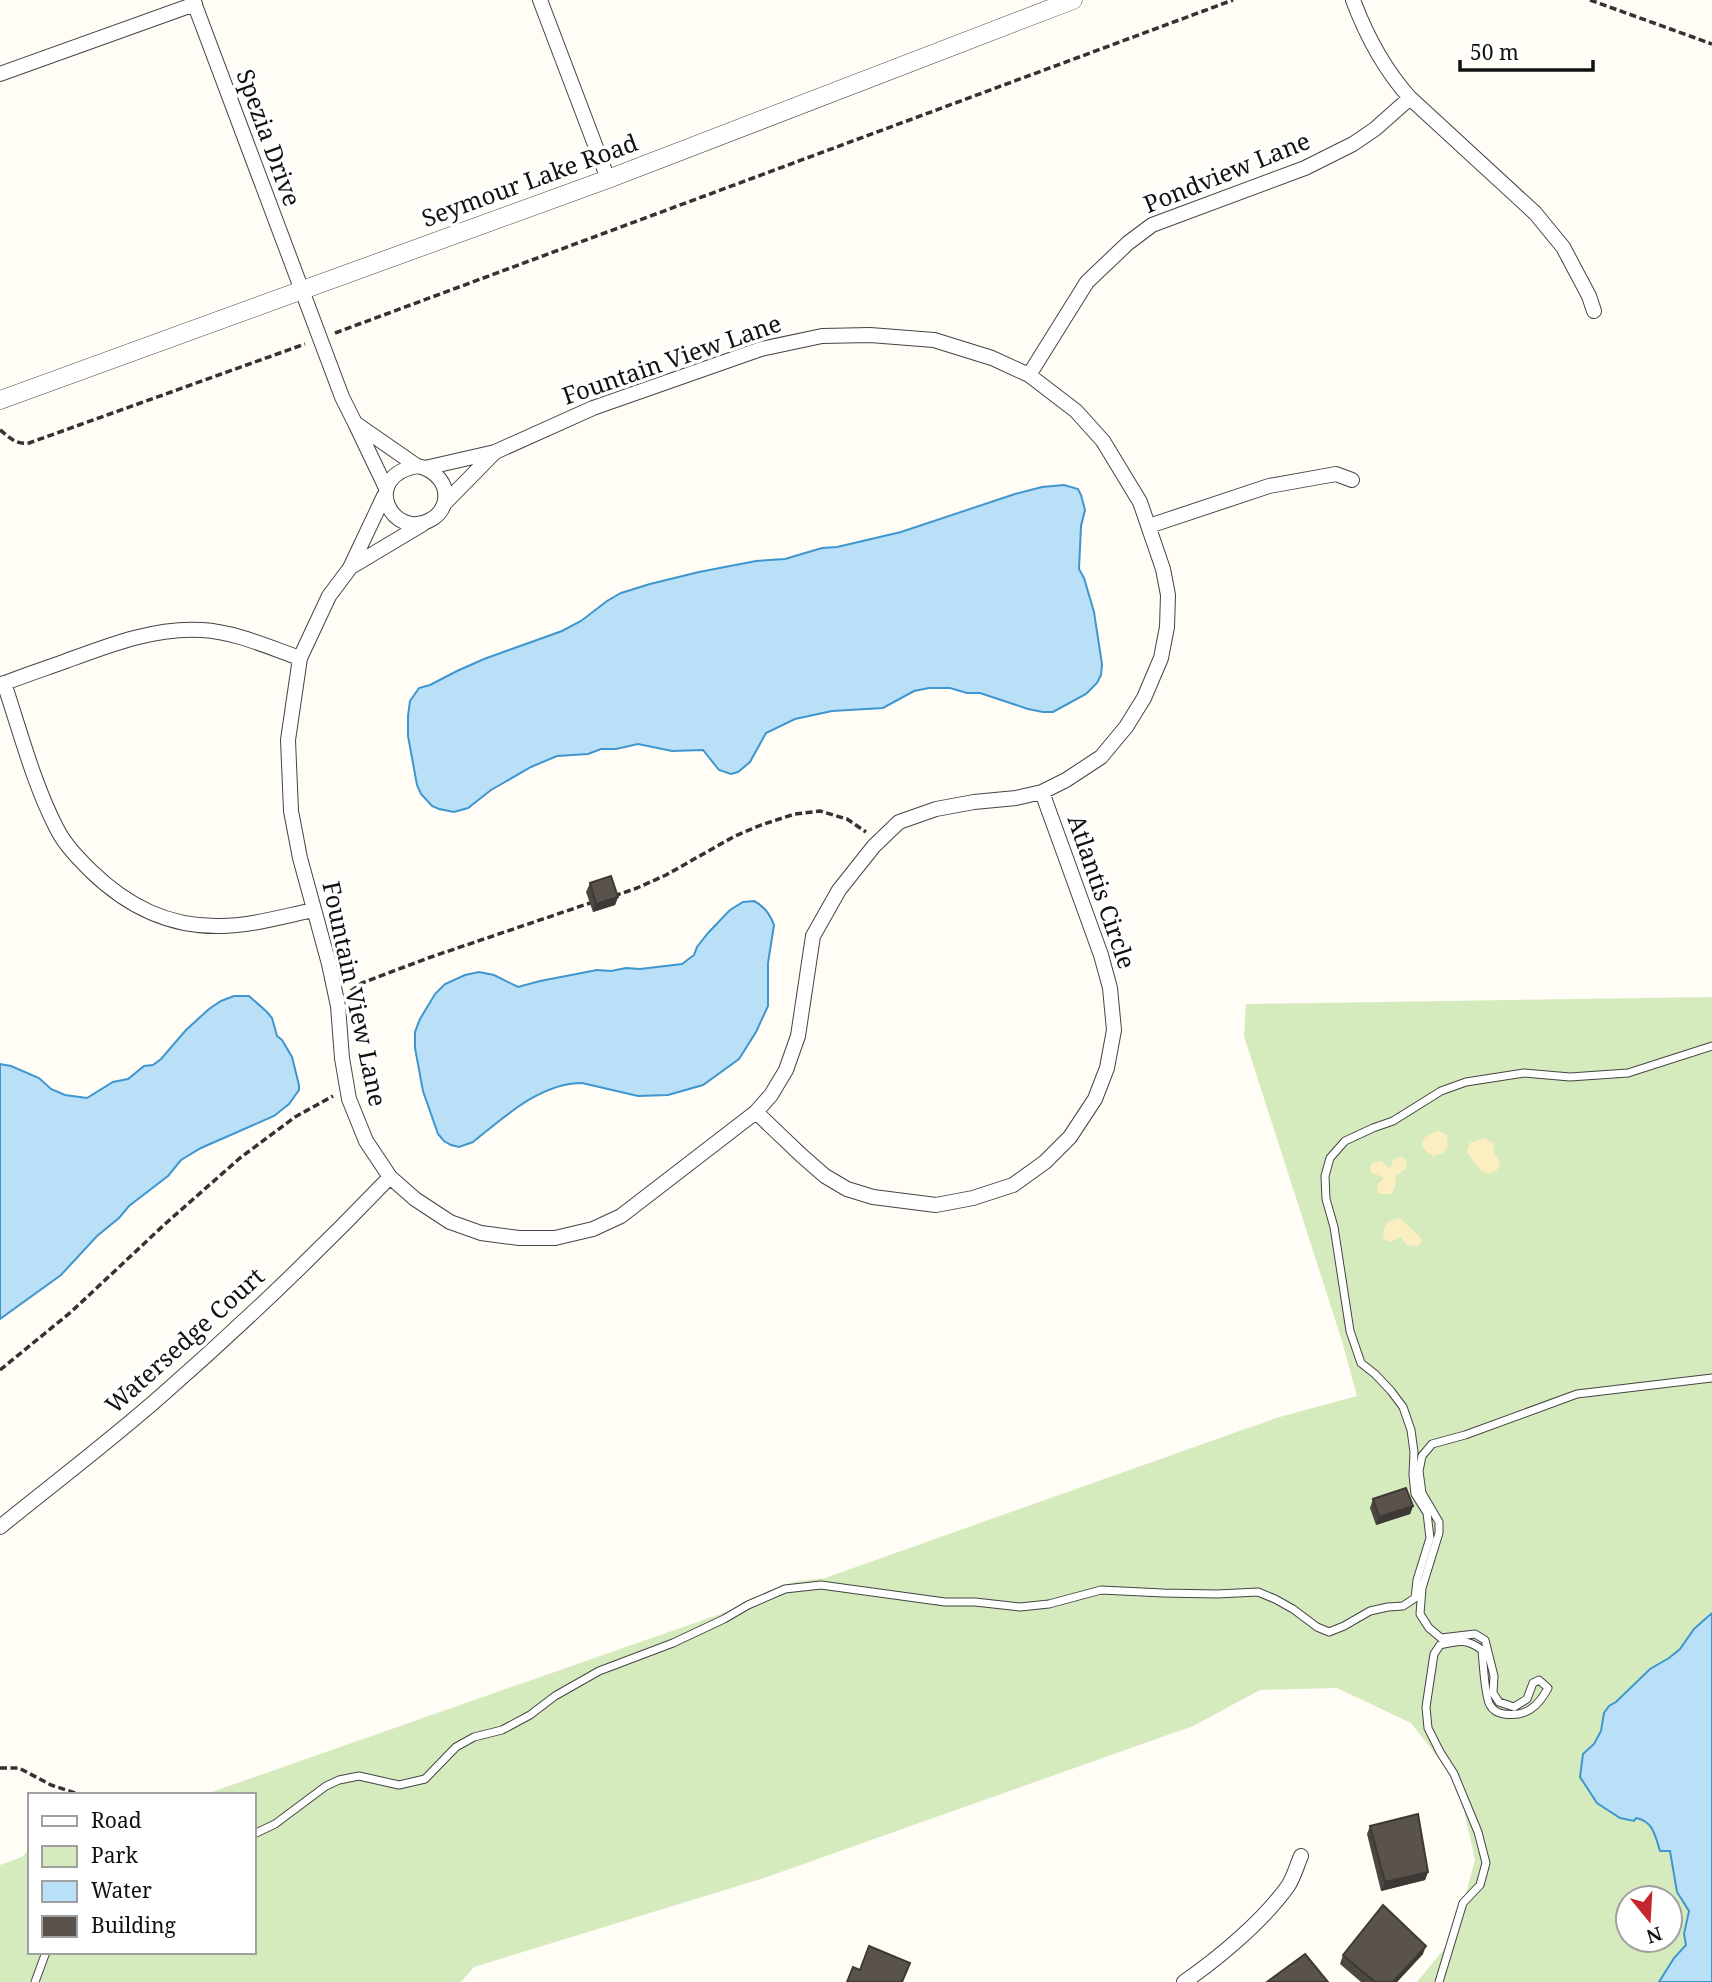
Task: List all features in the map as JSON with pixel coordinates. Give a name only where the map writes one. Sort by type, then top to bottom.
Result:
[{"type":"street","points":[[540,0],[608,179]]},
{"type":"street","name":"Seymour Lake Road","points":[[0,400],[608,179],[1073,0]]},
{"type":"street","points":[[1353,0],[1360,21],[1395,81],[1535,213],[1563,247],[1594,311]]},
{"type":"street","points":[[0,74],[194,2]]},
{"type":"street","name":"Spezia Drive","points":[[194,2],[342,397],[355,423]]},
{"type":"street","name":"Pondview Lane","points":[[1029,375],[1087,282],[1128,243],[1152,225],[1305,168],[1353,144],[1410,98]]},
{"type":"street","name":"Fountain View Lane","points":[[385,492],[350,568],[328,596],[300,658],[288,740],[293,823],[336,999],[348,1092],[366,1140],[390,1177],[415,1199],[450,1222],[481,1233],[519,1238],[555,1238],[593,1229],[621,1216],[757,1112],[771,1096],[786,1070],[798,1036],[813,936],[839,890],[899,822],[936,808],[1016,799],[1042,792],[1101,757],[1126,727],[1144,698],[1161,658],[1167,627],[1168,595],[1163,569],[1140,502],[1103,441],[1076,411],[1029,375],[992,358],[934,340],[870,335],[822,336],[761,349],[593,408],[495,452],[421,467]]},
{"type":"street","points":[[355,423],[438,476],[444,486],[445,503],[434,518],[424,524],[412,524],[394,515],[355,423]]},
{"type":"street","name":"Fountain View Lane","points":[[445,503],[495,452]]},
{"type":"street","points":[[385,492],[395,475],[405,469],[421,467]]},
{"type":"street","points":[[1149,526],[1269,486],[1336,474],[1352,481]]},
{"type":"street","name":"Fountain View Lane","points":[[350,568],[424,524]]},
{"type":"street","points":[[300,658],[243,638],[202,630],[168,631],[107,646],[2,684],[42,796],[58,832],[79,859],[120,896],[148,913],[180,923],[220,926],[263,921],[314,910]]},
{"type":"street","name":"Atlantis Circle","points":[[757,1112],[825,1176],[847,1189],[891,1200],[936,1205],[973,1198],[1013,1185],[1045,1162],[1070,1137],[1095,1099],[1107,1068],[1114,1030],[1110,988],[1101,955],[1042,792]]},
{"type":"street","name":"Watersedge Court","points":[[0,1527],[159,1398],[238,1328],[390,1177]]},
{"type":"street","points":[[1184,1982],[1265,1913],[1289,1884],[1301,1856]]},
{"type":"lane","points":[[256,1834],[339,1780],[359,1776],[399,1784],[425,1779],[456,1747],[474,1737],[502,1730],[598,1671],[673,1643],[785,1589],[821,1585],[945,1602],[1020,1607],[1049,1604],[1101,1590],[1217,1594],[1258,1592],[1275,1599],[1329,1632],[1370,1611],[1403,1606],[1415,1598],[1430,1538],[1427,1513],[1415,1494],[1411,1430],[1403,1407],[1383,1383],[1361,1363],[1350,1331],[1334,1227],[1326,1199],[1325,1176],[1330,1158],[1345,1141],[1393,1121],[1441,1091],[1466,1082],[1524,1073],[1570,1077],[1628,1073],[1712,1046]]},
{"type":"lane","points":[[1439,1982],[1463,1903],[1480,1885],[1486,1863],[1478,1832],[1454,1774],[1428,1728],[1426,1707],[1434,1654],[1440,1645],[1454,1642],[1472,1642],[1482,1650],[1489,1705],[1497,1713],[1515,1715],[1531,1709],[1542,1700],[1548,1688],[1539,1680],[1533,1683],[1528,1699],[1514,1707],[1499,1702],[1493,1693],[1494,1676],[1485,1640],[1475,1634],[1441,1638],[1429,1628],[1420,1614],[1422,1588],[1438,1533],[1438,1522],[1422,1493],[1419,1471],[1422,1456],[1432,1444],[1465,1435],[1577,1394],[1712,1378]]},
{"type":"lane","points":[[35,1982],[45,1954]]},
{"type":"path","points":[[0,430],[14,441],[29,443],[320,339],[1233,0]]},
{"type":"path","points":[[1590,0],[1712,44]]},
{"type":"path","points":[[336,999],[362,983],[428,958],[637,888],[666,875],[735,836],[795,814],[820,811],[847,819],[879,842]]},
{"type":"path","points":[[0,1370],[71,1312],[240,1158],[295,1117],[331,1096],[348,1092]]},
{"type":"path","points":[[0,1768],[19,1768],[51,1785],[75,1793]]},
{"type":"green space","points":[[1712,997],[1712,1613],[1694,1629],[1680,1649],[1650,1669],[1609,1706],[1594,1744],[1583,1754],[1580,1777],[1620,1818],[1633,1821],[1635,1818],[1650,1825],[1660,1850],[1670,1851],[1676,1884],[1614,1884],[1614,1954],[1678,1954],[1659,1982],[1417,1982],[1454,1937],[1475,1860],[1458,1783],[1411,1723],[1337,1688],[1260,1690],[1193,1726],[764,1878],[474,1967],[461,1982],[0,1982],[0,1865],[22,1857],[28,1850],[28,1954],[256,1954],[256,1793],[209,1793],[749,1604],[749,1599],[793,1582],[825,1578],[1276,1418],[1357,1396],[1342,1341],[1244,1036],[1246,1004]]},
{"type":"green space","points":[[1684,1903],[1689,1911],[1684,1934]]},
{"type":"sand","points":[[1439,1131],[1447,1135],[1448,1147],[1443,1153],[1433,1156],[1424,1148],[1422,1141],[1428,1135]]},
{"type":"sand","points":[[1485,1138],[1494,1144],[1493,1150],[1500,1163],[1497,1170],[1489,1174],[1480,1170],[1467,1152],[1470,1143]]},
{"type":"sand","points":[[1401,1156],[1407,1162],[1406,1169],[1395,1176],[1396,1184],[1392,1194],[1380,1194],[1377,1190],[1378,1184],[1384,1178],[1371,1172],[1371,1164],[1381,1161],[1390,1168],[1393,1160]]},
{"type":"sand","points":[[1400,1218],[1419,1236],[1422,1241],[1418,1246],[1407,1245],[1401,1237],[1390,1242],[1384,1239],[1386,1225]]},
{"type":"water","points":[[1064,485],[1078,489],[1085,510],[1081,526],[1079,569],[1094,612],[1102,664],[1097,683],[1086,694],[1053,712],[1028,709],[980,693],[929,688],[914,691],[883,708],[832,711],[795,719],[766,733],[750,762],[731,774],[719,770],[703,750],[672,751],[638,744],[601,749],[588,754],[557,756],[531,767],[491,790],[468,808],[454,812],[432,806],[421,794],[408,736],[410,701],[419,688],[484,659],[562,631],[621,593],[699,572],[756,561],[785,559],[822,548],[901,532],[1015,494]]},
{"type":"water","points":[[754,901],[771,917],[774,925],[768,963],[768,1006],[739,1059],[703,1085],[668,1095],[638,1096],[582,1083],[566,1085],[537,1095],[473,1142],[459,1147],[444,1141],[438,1134],[423,1091],[415,1048],[415,1032],[435,994],[445,984],[479,972],[494,975],[518,987],[597,970],[682,964],[694,955],[708,933],[730,910],[743,902]]},
{"type":"water","points":[[234,996],[249,996],[267,1012],[272,1018],[277,1036],[292,1057],[299,1090],[289,1104],[274,1116],[201,1148],[181,1160],[168,1176],[129,1206],[97,1236],[61,1275],[0,1319],[0,1064],[39,1078],[51,1089],[65,1095],[87,1098],[113,1082],[128,1079],[144,1066],[153,1065],[209,1009]]},
{"type":"water","points":[[1712,1613],[1712,1982],[1659,1982],[1674,1958],[1678,1954],[1684,1954],[1684,1934],[1689,1911],[1684,1903],[1684,1884],[1676,1884],[1670,1851],[1660,1851],[1650,1826],[1636,1818],[1634,1821],[1620,1818],[1597,1803],[1580,1777],[1583,1754],[1594,1744],[1609,1706],[1650,1669],[1680,1649],[1694,1629]]},
{"type":"building","points":[[611,876],[618,897],[596,904],[590,883]]},
{"type":"building","points":[[1406,1488],[1413,1506],[1379,1517],[1373,1499]]},
{"type":"building","points":[[1418,1814],[1428,1872],[1385,1882],[1370,1826]]},
{"type":"building","points":[[1383,1905],[1426,1946],[1393,1982],[1375,1982],[1343,1955]]},
{"type":"building","points":[[869,1946],[910,1963],[902,1982],[847,1982],[853,1967],[860,1970]]},
{"type":"building","points":[[1305,1954],[1328,1982],[1267,1982]]}]
